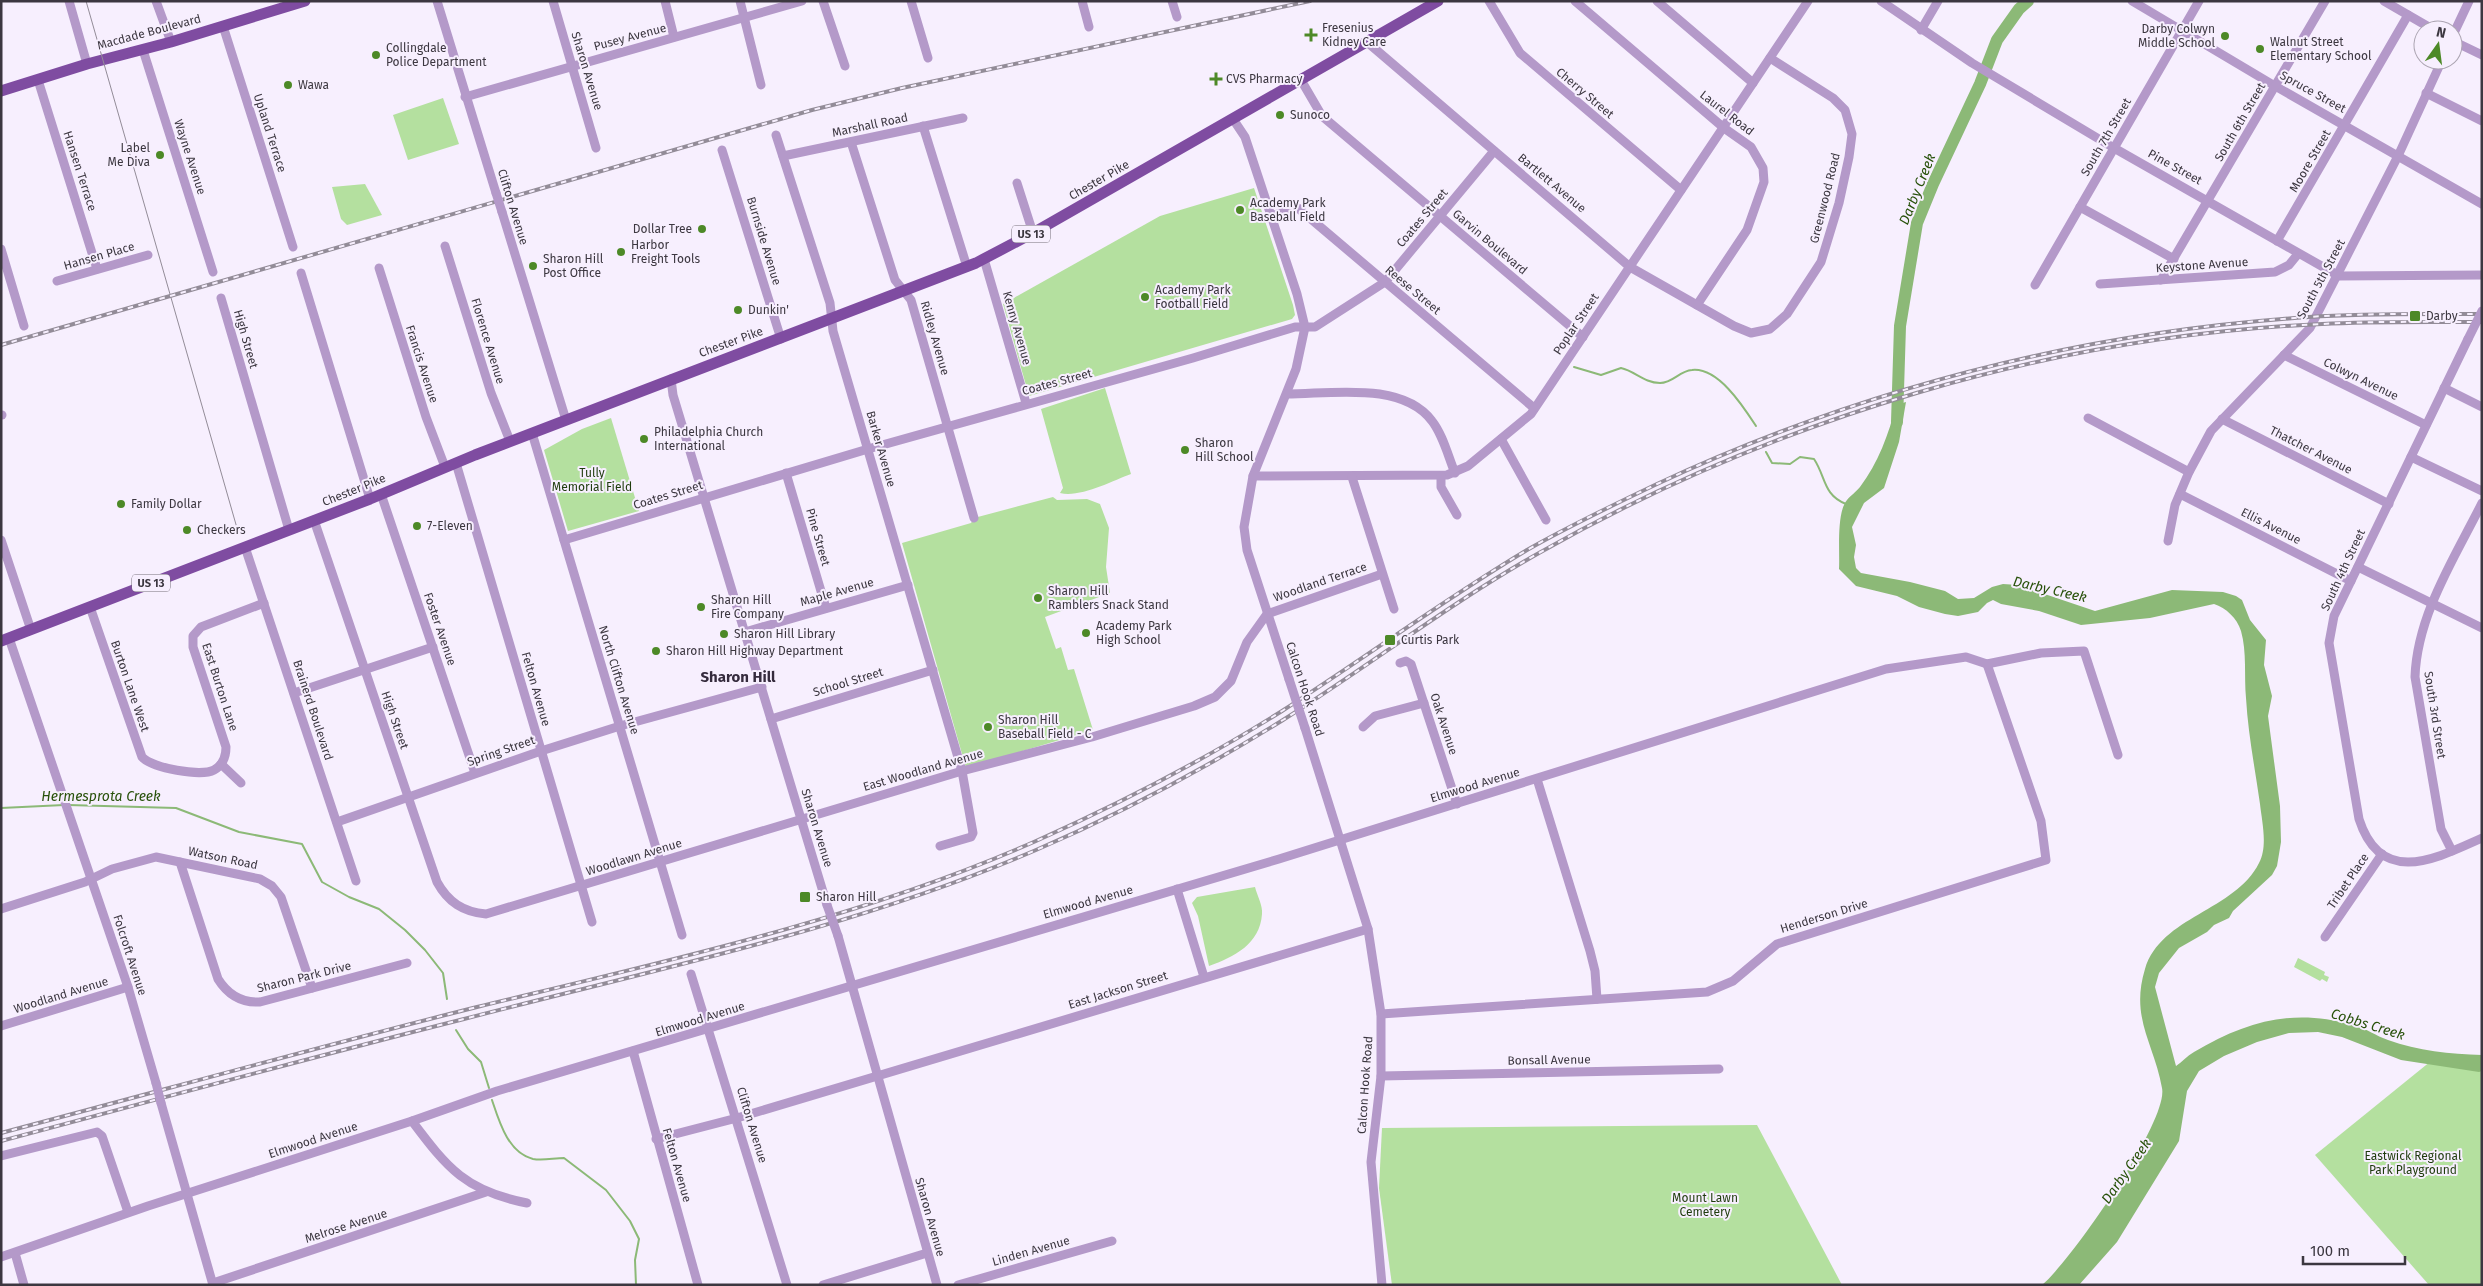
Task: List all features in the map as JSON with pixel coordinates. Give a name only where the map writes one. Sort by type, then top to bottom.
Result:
[{"type":"main road","name":"Macdade Boulevard","points":[[1,91],[87,64],[171,42],[289,4],[305,1]]},
{"type":"main road","name":"Chester Pike","points":[[5,640],[289,530],[510,441],[967,267],[1033,233],[1438,1]]},
{"type":"street","points":[[69,1],[87,64]]},
{"type":"street","points":[[156,1],[171,42]]},
{"type":"street","name":"Clifton Avenue","points":[[437,1],[566,420]]},
{"type":"street","name":"Sharon Avenue","points":[[553,1],[596,148]]},
{"type":"street","points":[[665,1],[674,37]]},
{"type":"street","points":[[740,1],[761,84]]},
{"type":"street","name":"Pusey Avenue","points":[[465,96],[802,1]]},
{"type":"street","points":[[823,1],[845,66]]},
{"type":"street","points":[[911,1],[928,58]]},
{"type":"street","points":[[1082,1],[1089,27]]},
{"type":"street","points":[[1172,1],[1177,17]]},
{"type":"street","name":"Cherry Street","points":[[1489,1],[1520,54],[1681,190]]},
{"type":"street","name":"Laurel Road","points":[[1575,1],[1724,128],[1751,147],[1758,156],[1763,168],[1764,182],[1747,230],[1697,305]]},
{"type":"street","points":[[1657,1],[1753,83]]},
{"type":"street","name":"Poplar Street","points":[[1254,476],[1441,476],[1455,473],[1468,466],[1501,439],[1534,408],[1808,1]]},
{"type":"street","name":"Pine Street","points":[[1881,1],[1972,63],[2114,148],[2339,276],[2482,275]]},
{"type":"street","points":[[1921,30],[1938,1]]},
{"type":"street","name":"Spruce Street","points":[[2132,1],[2275,86],[2482,204]]},
{"type":"street","name":"South 7th Street","points":[[2035,285],[2199,1]]},
{"type":"street","name":"South 6th Street","points":[[2161,280],[2325,1]]},
{"type":"street","points":[[2460,20],[2469,1]]},
{"type":"street","points":[[2390,3],[2417,20]]},
{"type":"street","name":"Moore Street","points":[[2277,241],[2408,15]]},
{"type":"street","name":"Upland Terrace","points":[[223,26],[294,247]]},
{"type":"street","name":"Bartlett Avenue","points":[[1367,42],[1630,267],[1734,326]]},
{"type":"street","points":[[2463,46],[2482,55]]},
{"type":"street","name":"Wayne Avenue","points":[[143,50],[213,272]]},
{"type":"street","name":"Greenwood Road","points":[[1734,326],[1751,333],[1770,329],[1786,314],[1797,299],[1821,262],[1839,203],[1849,157],[1852,134],[1844,110],[1833,98],[1770,58]]},
{"type":"street","name":"South 5th Street","points":[[2168,541],[2171,518],[2180,494],[2189,472],[2211,431],[2310,328],[2339,276],[2398,156],[2437,70]]},
{"type":"street","name":"Hansen Terrace","points":[[38,80],[97,269]]},
{"type":"street","name":"Garvin Boulevard","points":[[1301,80],[1322,116],[1583,337]]},
{"type":"street","points":[[2426,94],[2482,121]]},
{"type":"street","name":"Marshall Road","points":[[783,156],[963,118]]},
{"type":"street","name":"Calcon Hook Road","points":[[1233,118],[1245,137],[1297,294],[1305,327],[1296,368],[1254,476],[1244,527],[1247,550],[1368,929],[1381,1014],[1380,1076],[1371,1162],[1382,1285]]},
{"type":"street","points":[[923,126],[967,267]]},
{"type":"street","name":"Barker Avenue","points":[[776,135],[830,303],[832,320],[868,448],[962,771],[973,833],[971,837],[940,846]]},
{"type":"street","name":"Ridley Avenue","points":[[851,142],[895,280],[911,300],[974,518]]},
{"type":"street","name":"Burnside Avenue","points":[[722,150],[781,339]]},
{"type":"street","name":"Coates Street","points":[[564,540],[868,448],[948,428],[1026,403],[1193,358],[1295,327],[1315,327],[1385,282],[1494,151]]},
{"type":"street","points":[[1017,182],[1033,233]]},
{"type":"street","points":[[2080,207],[2174,260]]},
{"type":"street","name":"Reese Street","points":[[1271,216],[1298,208],[1534,408]]},
{"type":"street","name":"Florence Avenue","points":[[445,246],[491,393],[510,441]]},
{"type":"street","points":[[1,249],[24,326]]},
{"type":"street","name":"Keystone Avenue","points":[[2100,284],[2276,272],[2290,265],[2298,254]]},
{"type":"street","name":"Hansen Place","points":[[57,281],[148,255]]},
{"type":"street","name":"Kenny Avenue","points":[[984,259],[1026,403]]},
{"type":"street","name":"Francis Avenue","points":[[379,268],[426,417],[451,465]]},
{"type":"street","name":"Foster Avenue","points":[[301,273],[375,496],[433,647],[475,773]]},
{"type":"street","name":"High Street","points":[[220,298],[289,530]]},
{"type":"street","name":"South 4th Street","points":[[2382,854],[2365,835],[2359,820],[2330,652],[2332,624],[2482,311]]},
{"type":"street","name":"Colwyn Avenue","points":[[2284,355],[2426,425]]},
{"type":"street","name":"Sharon Avenue","points":[[671,379],[673,396],[703,497],[853,987],[876,1075],[937,1285]]},
{"type":"street","points":[[2444,388],[2482,407]]},
{"type":"street","points":[[1287,394],[1375,393],[1400,398],[1412,403],[1423,411],[1439,432],[1455,473]]},
{"type":"street","points":[[2088,418],[2189,472]]},
{"type":"street","name":"Thatcher Avenue","points":[[2222,419],[2389,504]]},
{"type":"street","name":"North Clifton Avenue","points":[[532,433],[682,935]]},
{"type":"street","points":[[1501,439],[1546,520]]},
{"type":"street","points":[[2411,457],[2482,491]]},
{"type":"street","name":"Felton Avenue","points":[[451,465],[541,751],[592,922]]},
{"type":"street","name":"Pine Street","points":[[786,473],[826,608]]},
{"type":"street","points":[[1441,476],[1441,487],[1457,515]]},
{"type":"street","points":[[1352,477],[1394,609]]},
{"type":"street","name":"Ellis Avenue","points":[[2180,494],[2351,581]]},
{"type":"street","name":"South 3rd Street","points":[[2452,852],[2441,829],[2415,677],[2416,655],[2433,604],[2482,503]]},
{"type":"street","name":"High Street","points":[[314,520],[408,798],[442,891],[454,904],[474,912]]},
{"type":"street","points":[[1,540],[31,630]]},
{"type":"street","name":"Brainerd Boulevard","points":[[245,547],[356,881]]},
{"type":"street","points":[[2358,567],[2482,628]]},
{"type":"street","name":"Woodland Terrace","points":[[1267,614],[1382,574]]},
{"type":"street","name":"Maple Avenue","points":[[745,632],[908,585]]},
{"type":"street","name":"East Burton Lane","points":[[221,764],[225,754],[226,743],[193,647],[193,636],[203,626],[264,604]]},
{"type":"street","name":"Burton Lane West","points":[[90,607],[138,750],[145,760],[156,766],[203,772],[213,771],[221,764]]},
{"type":"street","name":"East Woodland Avenue","points":[[801,818],[962,771],[1092,737],[1194,706],[1215,697],[1231,681],[1247,642],[1267,614]]},
{"type":"street","name":"Folcroft Avenue","points":[[5,640],[62,793],[128,987],[213,1284]]},
{"type":"street","points":[[294,693],[433,647]]},
{"type":"street","name":"Elmwood Avenue","points":[[1,1257],[187,1192],[412,1122],[496,1091],[709,1030],[1538,780],[1766,705],[1886,668],[1966,657],[1987,664],[2040,653],[2084,651],[2118,755]]},
{"type":"street","name":"Oak Avenue","points":[[1400,663],[1406,661],[1411,664],[1456,804]]},
{"type":"street","name":"Henderson Drive","points":[[1381,1014],[1707,992],[1733,981],[1777,944],[2046,860],[2041,821],[1987,664]]},
{"type":"street","name":"School Street","points":[[771,719],[933,670]]},
{"type":"street","name":"Spring Street","points":[[337,822],[475,773],[620,726],[762,688]]},
{"type":"street","points":[[1363,727],[1375,716],[1424,703]]},
{"type":"street","points":[[221,764],[241,783]]},
{"type":"street","points":[[1538,780],[1590,951],[1595,971],[1597,999]]},
{"type":"street","name":"Woodlawn Avenue","points":[[474,912],[486,914],[801,818]]},
{"type":"street","name":"Tribet Place","points":[[2325,937],[2382,854],[2400,861],[2418,863],[2452,852],[2482,838]]},
{"type":"street","name":"Watson Road","points":[[1,909],[91,878],[101,872],[156,857],[260,879],[276,890],[283,901],[312,988]]},
{"type":"street","name":"Sharon Park Drive","points":[[180,862],[216,973],[225,989],[236,998],[254,1002],[407,963]]},
{"type":"street","points":[[1177,889],[1204,977]]},
{"type":"street","name":"East Jackson Street","points":[[656,1139],[737,1118],[1368,929]]},
{"type":"street","name":"Clifton Avenue","points":[[691,974],[737,1118],[786,1285]]},
{"type":"street","name":"Woodland Avenue","points":[[1,1026],[128,987]]},
{"type":"street","name":"Felton Avenue","points":[[633,1051],[698,1285]]},
{"type":"street","name":"Bonsall Avenue","points":[[1380,1076],[1719,1069]]},
{"type":"street","points":[[412,1122],[442,1161],[473,1186],[486,1192],[527,1203]]},
{"type":"street","points":[[1,1156],[97,1132],[102,1136],[128,1212]]},
{"type":"street","name":"Melrose Avenue","points":[[213,1284],[486,1192]]},
{"type":"street","name":"Linden Avenue","points":[[958,1285],[1112,1241]]},
{"type":"street","points":[[15,1253],[24,1285]]},
{"type":"street","points":[[823,1285],[841,1282],[927,1253]]},
{"type":"green space","points":[[443,98],[459,144],[408,160],[393,115]]},
{"type":"green space","points":[[365,184],[382,215],[347,225],[341,219],[332,187]]},
{"type":"green space","points":[[1254,188],[1293,305],[1295,315],[1292,319],[1029,396],[1003,304],[1160,216]]},
{"type":"green space","points":[[1105,388],[1131,474],[1086,491],[1068,494],[1060,493],[1063,488],[1041,409]]},
{"type":"green space","name":"Tully Memorial Field","points":[[611,418],[639,511],[568,531],[544,450],[582,429]]},
{"type":"green space","points":[[1053,497],[1057,500],[1087,499],[1100,504],[1109,528],[1106,567],[1110,593],[1045,617],[1056,649],[1061,647],[1068,670],[1074,669],[1093,730],[966,768],[902,543],[971,523],[974,518]]},
{"type":"green space","points":[[1255,887],[1262,911],[1256,934],[1236,954],[1209,966],[1198,916],[1192,903],[1197,897]]},
{"type":"green space","points":[[2298,958],[2325,972],[2324,975],[2329,977],[2327,982],[2322,979],[2320,981],[2294,967]]},
{"type":"green space","name":"Eastwick Regional Park Playground","points":[[2431,1061],[2482,1067],[2482,1285],[2429,1285],[2315,1155]]},
{"type":"green space","name":"Mount Lawn Cemetery","points":[[1757,1125],[1842,1285],[1392,1285],[1379,1188],[1382,1128]]},
{"type":"shaded area","points":[[1906,402],[1899,442],[1884,488],[1864,503],[1852,527],[1856,545],[1854,557],[1856,568],[1861,573],[1945,591],[1958,599],[1974,598],[1992,587],[2003,584],[2018,585],[2095,611],[2172,590],[2223,592],[2242,600],[2250,620],[2266,640],[2264,665],[2272,696],[2268,716],[2280,806],[2281,842],[2277,866],[2272,875],[2233,911],[2229,918],[2214,925],[2207,932],[2179,948],[2159,973],[2155,987],[2176,1066],[2194,1052],[2233,1032],[2271,1020],[2290,1018],[2331,1020],[2362,1028],[2399,1044],[2446,1053],[2482,1055],[2482,1071],[2479,1072],[2401,1060],[2342,1037],[2318,1032],[2289,1033],[2257,1042],[2224,1056],[2199,1071],[2187,1091],[2179,1141],[2117,1242],[2079,1285],[2042,1285],[2074,1249],[2115,1190],[2150,1129],[2160,1105],[2162,1088],[2145,1030],[2140,1002],[2145,969],[2154,951],[2166,937],[2233,892],[2248,879],[2262,856],[2264,834],[2248,724],[2243,639],[2234,618],[2223,608],[2214,604],[2150,618],[2081,625],[2039,611],[2001,604],[1993,600],[1978,612],[1958,616],[1945,614],[1919,607],[1897,596],[1856,586],[1839,569],[1841,514],[1847,500],[1860,487],[1877,458],[1890,427],[1896,405]]},
{"type":"waterway","name":"Darby Creek","points":[[1897,422],[1900,326],[1917,223],[1933,184],[1980,84],[1997,40],[2019,9],[2028,1]]},
{"type":"waterway","points":[[1574,367],[1601,375],[1621,368],[1649,381],[1660,383],[1669,381],[1683,372],[1692,370],[1702,371],[1711,375],[1729,389],[1756,426]]},
{"type":"waterway","points":[[1766,452],[1772,463],[1790,464],[1800,457],[1814,459],[1829,491],[1833,496],[1846,504]]},
{"type":"waterway","name":"Hermesprota Creek","points":[[1,808],[64,805]]},
{"type":"waterway","name":"Hermesprota Creek","points":[[68,805],[176,808],[239,832],[302,844],[322,882],[349,897],[379,909],[405,930],[425,950],[443,973],[447,999]]},
{"type":"waterway","name":"Hermesprota Creek","points":[[456,1030],[468,1049],[481,1062],[489,1088]]},
{"type":"waterway","name":"Hermesprota Creek","points":[[492,1100],[506,1135],[524,1156],[545,1160],[564,1158],[606,1190],[630,1221],[639,1239],[635,1260],[636,1285]]},
{"type":"tram line","points":[[86,1],[237,528]]},
{"type":"railway","points":[[1,345],[812,110],[902,88],[1310,1]]},
{"type":"railway","points":[[1,1133],[417,1022],[760,936],[901,894],[969,869],[1099,812],[1223,747],[1313,691],[1496,569],[1575,524],[1657,484],[1735,450],[1814,420],[1894,393],[1976,370],[2058,351],[2141,336],[2309,317],[2395,314],[2482,314]]},
{"type":"railway","points":[[1,1141],[348,1049],[753,945],[896,903],[967,878],[1100,821],[1162,790],[1223,756],[1283,720],[1506,572],[1629,505],[1723,462],[1819,425],[1917,393],[2017,366],[2119,346],[2220,332],[2322,324],[2482,322]]},
{"type":"place","name":"Fresenius Kidney Care","points":[[1311,35]]},
{"type":"place","name":"Darby Colwyn Middle School","points":[[2225,36]]},
{"type":"place","name":"Walnut Street Elementary School","points":[[2260,49]]},
{"type":"place","name":"Collingdale Police Department","points":[[376,55]]},
{"type":"place","name":"CVS Pharmacy","points":[[1216,79]]},
{"type":"place","name":"Wawa","points":[[288,85]]},
{"type":"place","name":"Sunoco","points":[[1280,115]]},
{"type":"place","name":"Label Me Diva","points":[[160,155]]},
{"type":"place","name":"Academy Park Baseball Field","points":[[1240,210]]},
{"type":"place","name":"Dollar Tree","points":[[702,229]]},
{"type":"place","name":"Harbor Freight Tools","points":[[621,252]]},
{"type":"place","name":"Sharon Hill Post Office","points":[[533,266]]},
{"type":"place","name":"Academy Park Football Field","points":[[1145,297]]},
{"type":"place","name":"Dunkin'","points":[[738,310]]},
{"type":"place","name":"Darby","points":[[2415,316]]},
{"type":"place","name":"Philadelphia Church International","points":[[644,439]]},
{"type":"place","name":"Sharon Hill School","points":[[1185,450]]},
{"type":"place","name":"Family Dollar","points":[[121,504]]},
{"type":"place","name":"7-Eleven","points":[[417,526]]},
{"type":"place","name":"Checkers","points":[[187,530]]},
{"type":"place","name":"Sharon Hill Ramblers Snack Stand","points":[[1038,598]]},
{"type":"place","name":"Sharon Hill Fire Company","points":[[701,607]]},
{"type":"place","name":"Academy Park High School","points":[[1086,633]]},
{"type":"place","name":"Sharon Hill Library","points":[[724,634]]},
{"type":"place","name":"Curtis Park","points":[[1390,640]]},
{"type":"place","name":"Sharon Hill Highway Department","points":[[656,651]]},
{"type":"place","name":"Sharon Hill Baseball Field - C","points":[[988,727]]},
{"type":"place","name":"Sharon Hill","points":[[805,897]]},
{"type":"district","name":"Sharon Hill","points":[[738,677]]},
{"type":"water label","name":"Cobbs Creek","points":[[2368,1024]]}]
